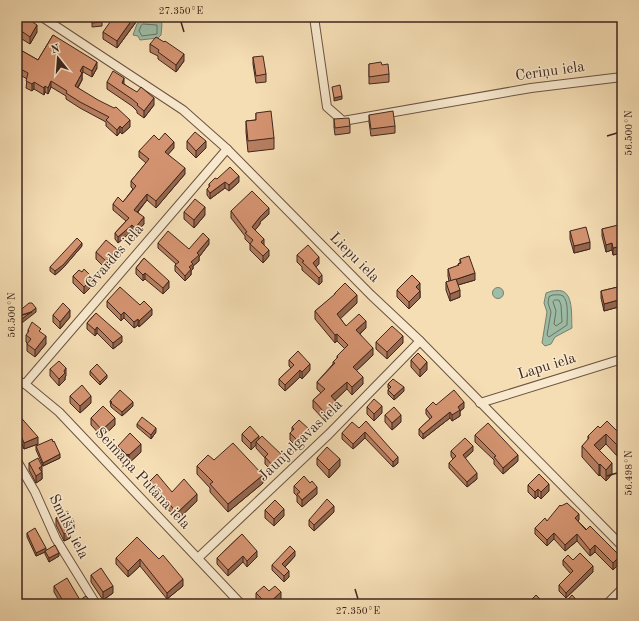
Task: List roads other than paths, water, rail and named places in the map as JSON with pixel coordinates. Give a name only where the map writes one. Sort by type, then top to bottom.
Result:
[{"type":"street","name":"Liepu iela","points":[[42,17],[182,110],[227,149],[371,295],[420,341],[622,546]]},
{"type":"street","name":"Ceriņu iela","points":[[314,17],[327,107],[343,121],[531,88],[622,77]]},
{"type":"street","name":"Gvardes iela","points":[[25,384],[227,149]]},
{"type":"street","name":"Jaunjelgavas iela","points":[[198,558],[329,434],[420,341]]},
{"type":"street","name":"Lapu iela","points":[[480,403],[521,389],[622,359]]},
{"type":"street","name":"Seimaņa Putāna iela","points":[[17,380],[25,384],[60,412],[241,604]]},
{"type":"street","name":"Smilšu iela","points":[[17,461],[35,492],[56,539],[96,604]]},
{"type":"street","points":[[607,604],[622,589]]},
{"type":"water","points":[[142,20],[160,20],[162,24],[161,35],[158,38],[140,40],[138,36],[133,35],[137,24]]},
{"type":"water","points":[[498,287],[502,289],[504,293],[502,297],[498,299],[494,297],[492,293],[494,289]]},
{"type":"water","points":[[552,291],[562,291],[566,293],[571,307],[572,328],[555,337],[551,344],[545,346],[542,343],[547,312],[544,303],[546,293]]}]
